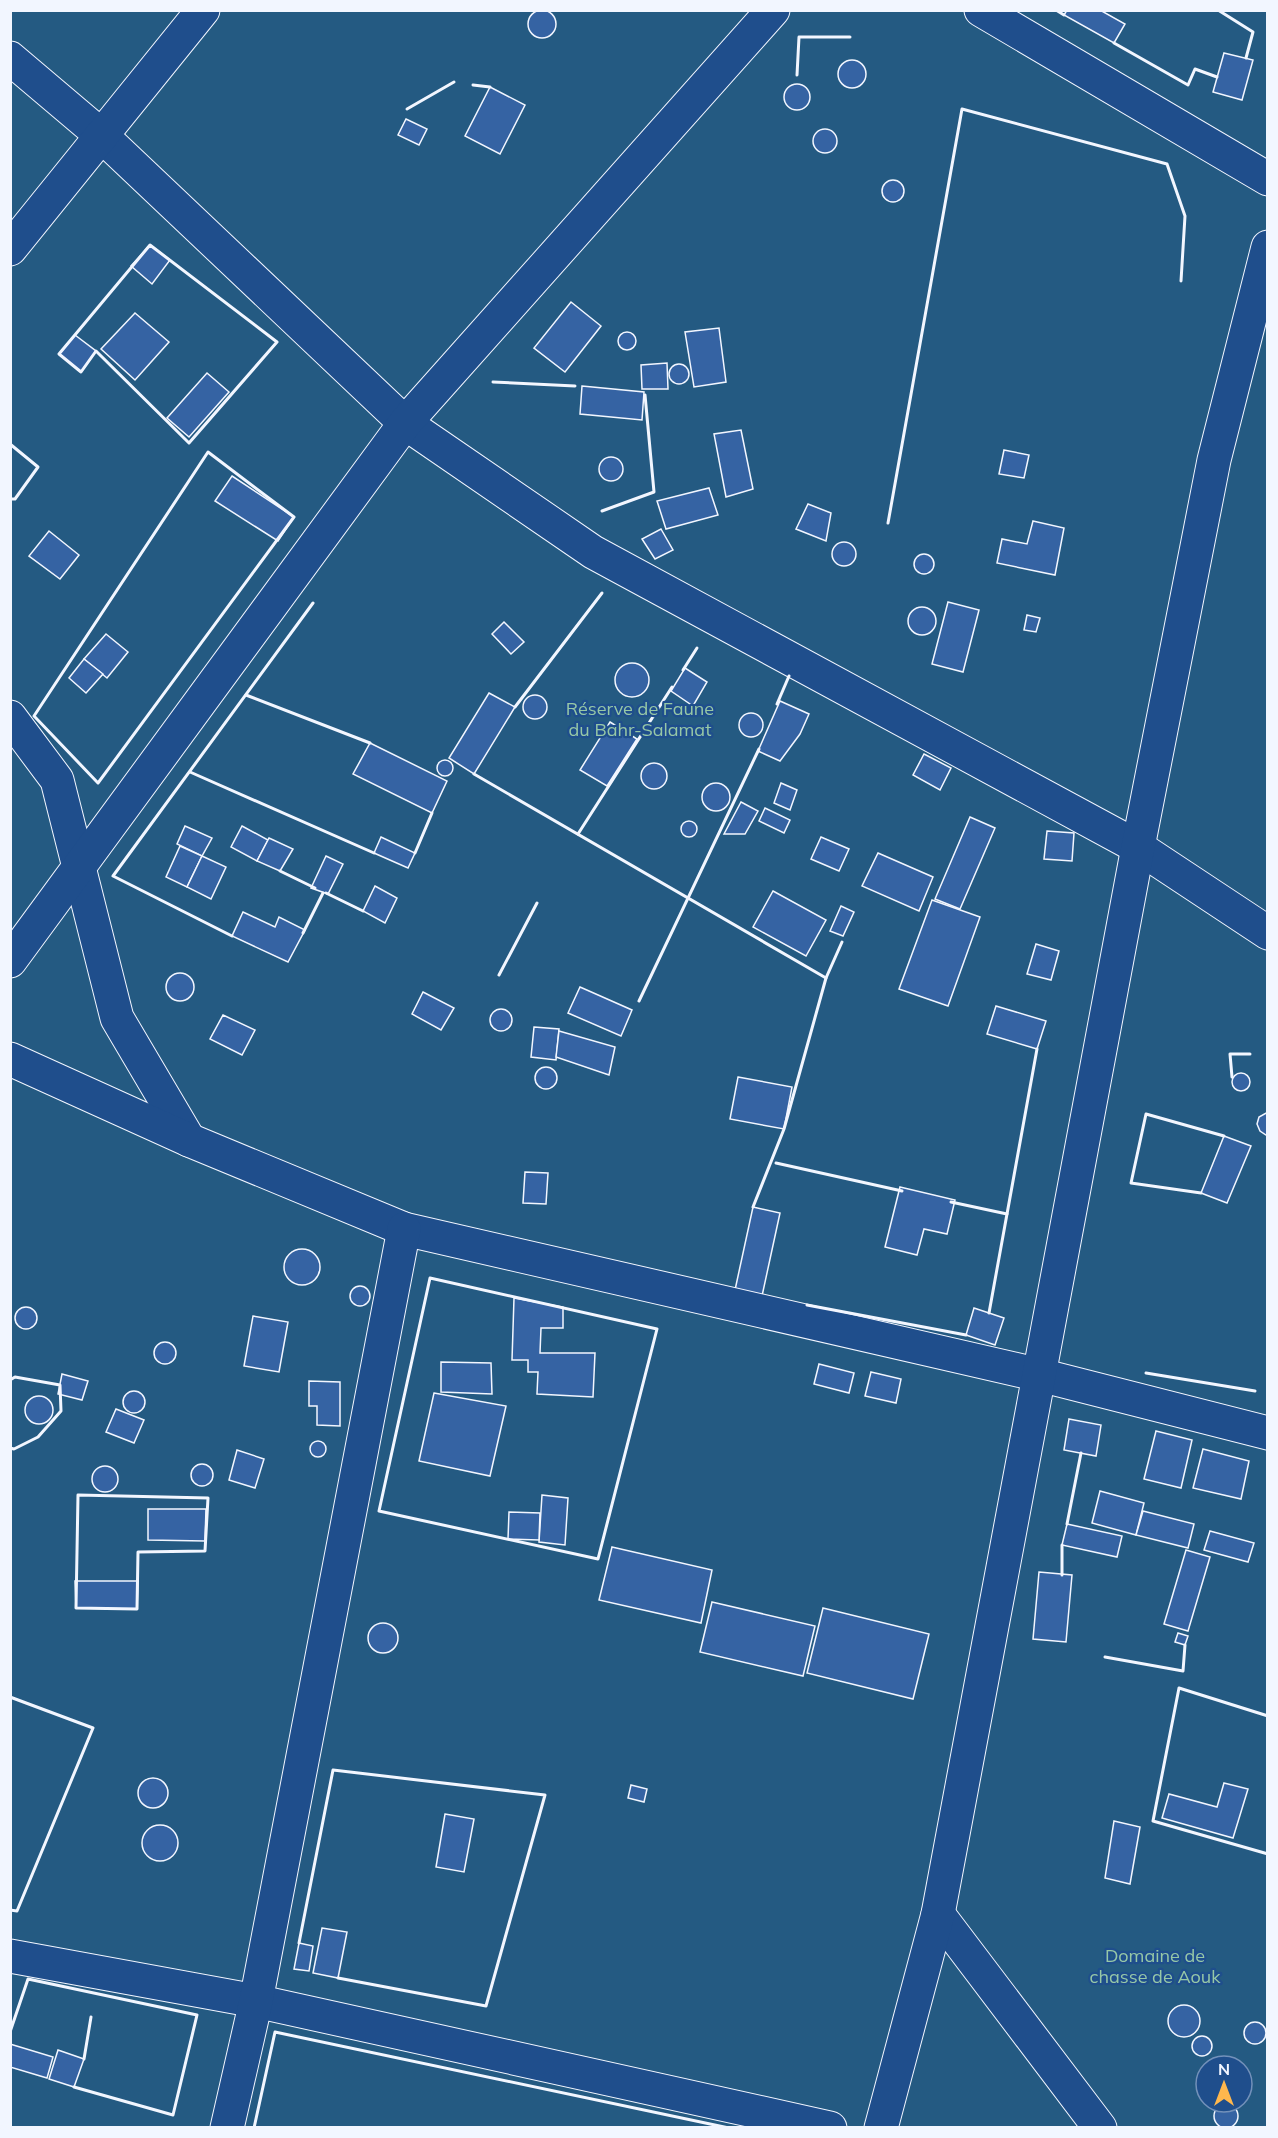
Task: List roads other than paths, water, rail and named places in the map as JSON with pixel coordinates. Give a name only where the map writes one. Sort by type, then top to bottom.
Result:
[{"type":"street","points":[[10,249],[203,10]]},
{"type":"street","points":[[10,962],[405,423],[773,10]]},
{"type":"street","points":[[981,10],[1268,179]]},
{"type":"street","points":[[10,58],[102,136],[405,423],[593,552],[1138,847],[1268,933]]},
{"type":"street","points":[[880,2127],[938,1914],[1138,847],[1214,460],[1268,247]]},
{"type":"street","points":[[10,717],[57,780],[117,1018],[189,1140]]},
{"type":"street","points":[[10,1059],[189,1140],[404,1229],[1040,1375],[1268,1433]]},
{"type":"street","points":[[227,2127],[256,2001],[404,1229]]},
{"type":"street","points":[[938,1914],[1100,2127]]},
{"type":"street","points":[[10,1956],[256,2001],[830,2127]]},
{"type":"park label","name":"Réserve de Faune du Bahr-Salamat","points":[[640,718]]},
{"type":"park label","name":"Domaine de chasse de Aouk","points":[[1155,1965]]}]
